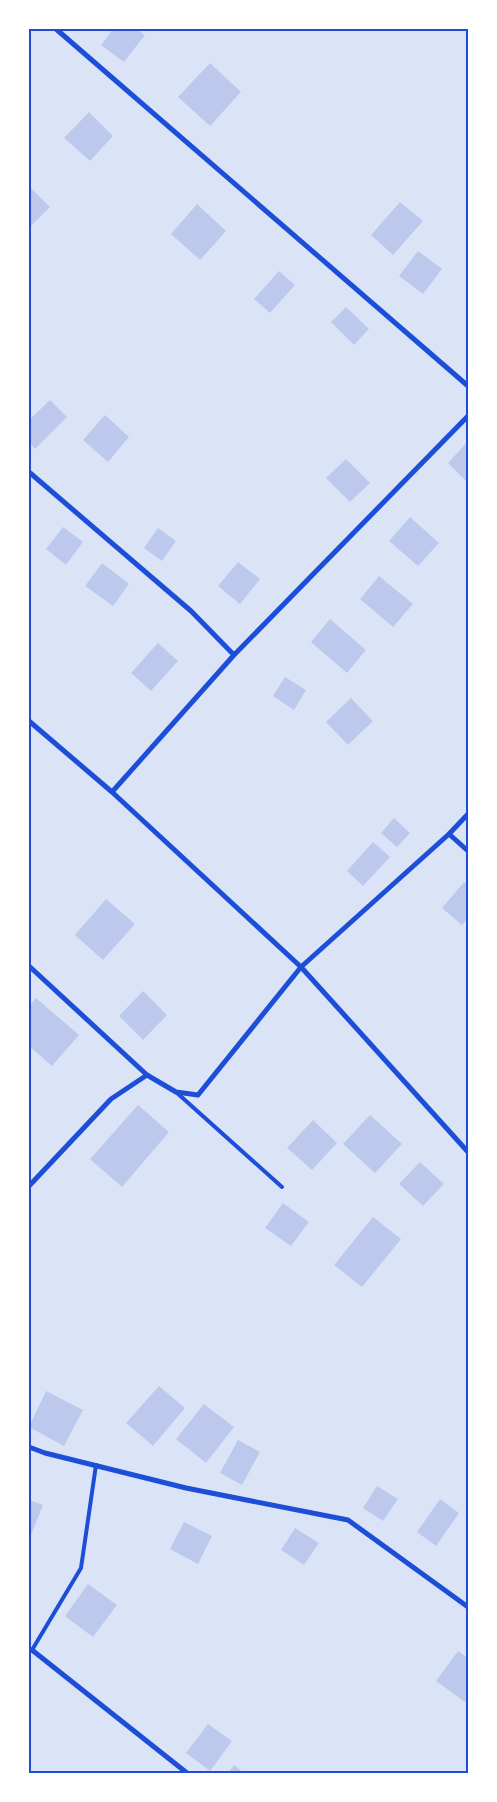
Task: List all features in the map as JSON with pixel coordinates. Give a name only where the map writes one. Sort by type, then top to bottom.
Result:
[{"type":"street","points":[[56,29],[468,386]]},
{"type":"street","points":[[112,792],[234,656],[468,416]]},
{"type":"street","points":[[29,472],[191,611],[234,656]]},
{"type":"street","points":[[29,721],[112,792],[301,967],[468,1152]]},
{"type":"street","points":[[29,966],[147,1075],[176,1092],[198,1095],[301,967],[449,834],[468,814]]},
{"type":"street","points":[[449,834],[468,851]]},
{"type":"street","points":[[29,1186],[111,1099],[147,1075]]},
{"type":"street","points":[[29,1447],[45,1453],[186,1488],[348,1520],[468,1607]]},
{"type":"street","points":[[30,1650],[187,1773]]},
{"type":"lane","points":[[176,1092],[282,1187]]},
{"type":"lane","points":[[30,1650],[80,1568],[96,1465]]},
{"type":"shaded area","points":[[29,29],[468,29],[468,1773],[29,1773]]},
{"type":"building","points":[[113,29],[136,29],[145,35],[124,62],[101,45]]},
{"type":"building","points":[[210,63],[241,92],[210,126],[178,97]]},
{"type":"building","points":[[89,112],[113,136],[90,161],[64,138]]},
{"type":"building","points":[[29,186],[50,207],[29,228]]},
{"type":"building","points":[[400,202],[423,221],[393,255],[371,235]]},
{"type":"building","points":[[197,204],[226,231],[200,260],[171,234]]},
{"type":"building","points":[[418,251],[442,269],[423,294],[399,276]]},
{"type":"building","points":[[279,271],[295,285],[270,313],[254,299]]},
{"type":"building","points":[[346,307],[369,329],[354,345],[331,322]]},
{"type":"building","points":[[50,400],[67,417],[35,449],[29,442],[29,420]]},
{"type":"building","points":[[105,415],[129,437],[108,462],[83,440]]},
{"type":"building","points":[[468,441],[468,483],[448,463]]},
{"type":"building","points":[[346,459],[370,483],[350,502],[326,478]]},
{"type":"building","points":[[410,517],[439,543],[418,566],[389,541]]},
{"type":"building","points":[[63,527],[83,542],[66,565],[46,549]]},
{"type":"building","points":[[158,528],[176,541],[162,561],[144,548]]},
{"type":"building","points":[[238,562],[260,579],[240,604],[218,586]]},
{"type":"building","points":[[102,563],[129,584],[113,606],[85,586]]},
{"type":"building","points":[[379,576],[413,604],[393,627],[360,599]]},
{"type":"building","points":[[330,619],[366,650],[347,673],[311,642]]},
{"type":"building","points":[[158,643],[178,661],[151,691],[131,673]]},
{"type":"building","points":[[285,677],[306,690],[294,710],[273,696]]},
{"type":"building","points":[[351,698],[373,721],[348,745],[326,722]]},
{"type":"building","points":[[394,818],[410,833],[397,847],[381,833]]},
{"type":"building","points":[[373,842],[390,857],[363,886],[347,871]]},
{"type":"building","points":[[464,882],[468,885],[468,918],[462,925],[442,908]]},
{"type":"building","points":[[106,899],[135,924],[103,960],[75,935]]},
{"type":"building","points":[[143,991],[167,1015],[143,1040],[119,1016]]},
{"type":"building","points":[[36,998],[79,1035],[52,1066],[29,1046],[29,1006]]},
{"type":"building","points":[[138,1105],[169,1132],[122,1187],[90,1159]]},
{"type":"building","points":[[370,1115],[402,1144],[375,1173],[343,1144]]},
{"type":"building","points":[[313,1120],[337,1143],[312,1170],[287,1148]]},
{"type":"building","points":[[420,1162],[444,1184],[423,1206],[399,1184]]},
{"type":"building","points":[[283,1203],[309,1222],[291,1246],[265,1228]]},
{"type":"building","points":[[373,1217],[401,1239],[362,1287],[334,1265]]},
{"type":"building","points":[[159,1386],[185,1408],[153,1446],[126,1423]]},
{"type":"building","points":[[46,1391],[83,1410],[64,1446],[29,1427]]},
{"type":"building","points":[[204,1404],[234,1427],[206,1463],[176,1439]]},
{"type":"building","points":[[238,1440],[260,1452],[242,1485],[220,1473]]},
{"type":"building","points":[[377,1486],[398,1499],[383,1521],[363,1508]]},
{"type":"building","points":[[440,1499],[459,1513],[436,1546],[417,1532]]},
{"type":"building","points":[[29,1500],[43,1505],[29,1540]]},
{"type":"building","points":[[184,1522],[212,1536],[198,1564],[170,1549]]},
{"type":"building","points":[[295,1528],[319,1543],[304,1565],[281,1550]]},
{"type":"building","points":[[88,1584],[117,1605],[93,1637],[65,1616]]},
{"type":"building","points":[[458,1651],[468,1658],[468,1704],[436,1681]]},
{"type":"building","points":[[208,1724],[232,1741],[210,1771],[186,1753]]},
{"type":"building","points":[[234,1765],[244,1773],[228,1773]]}]
